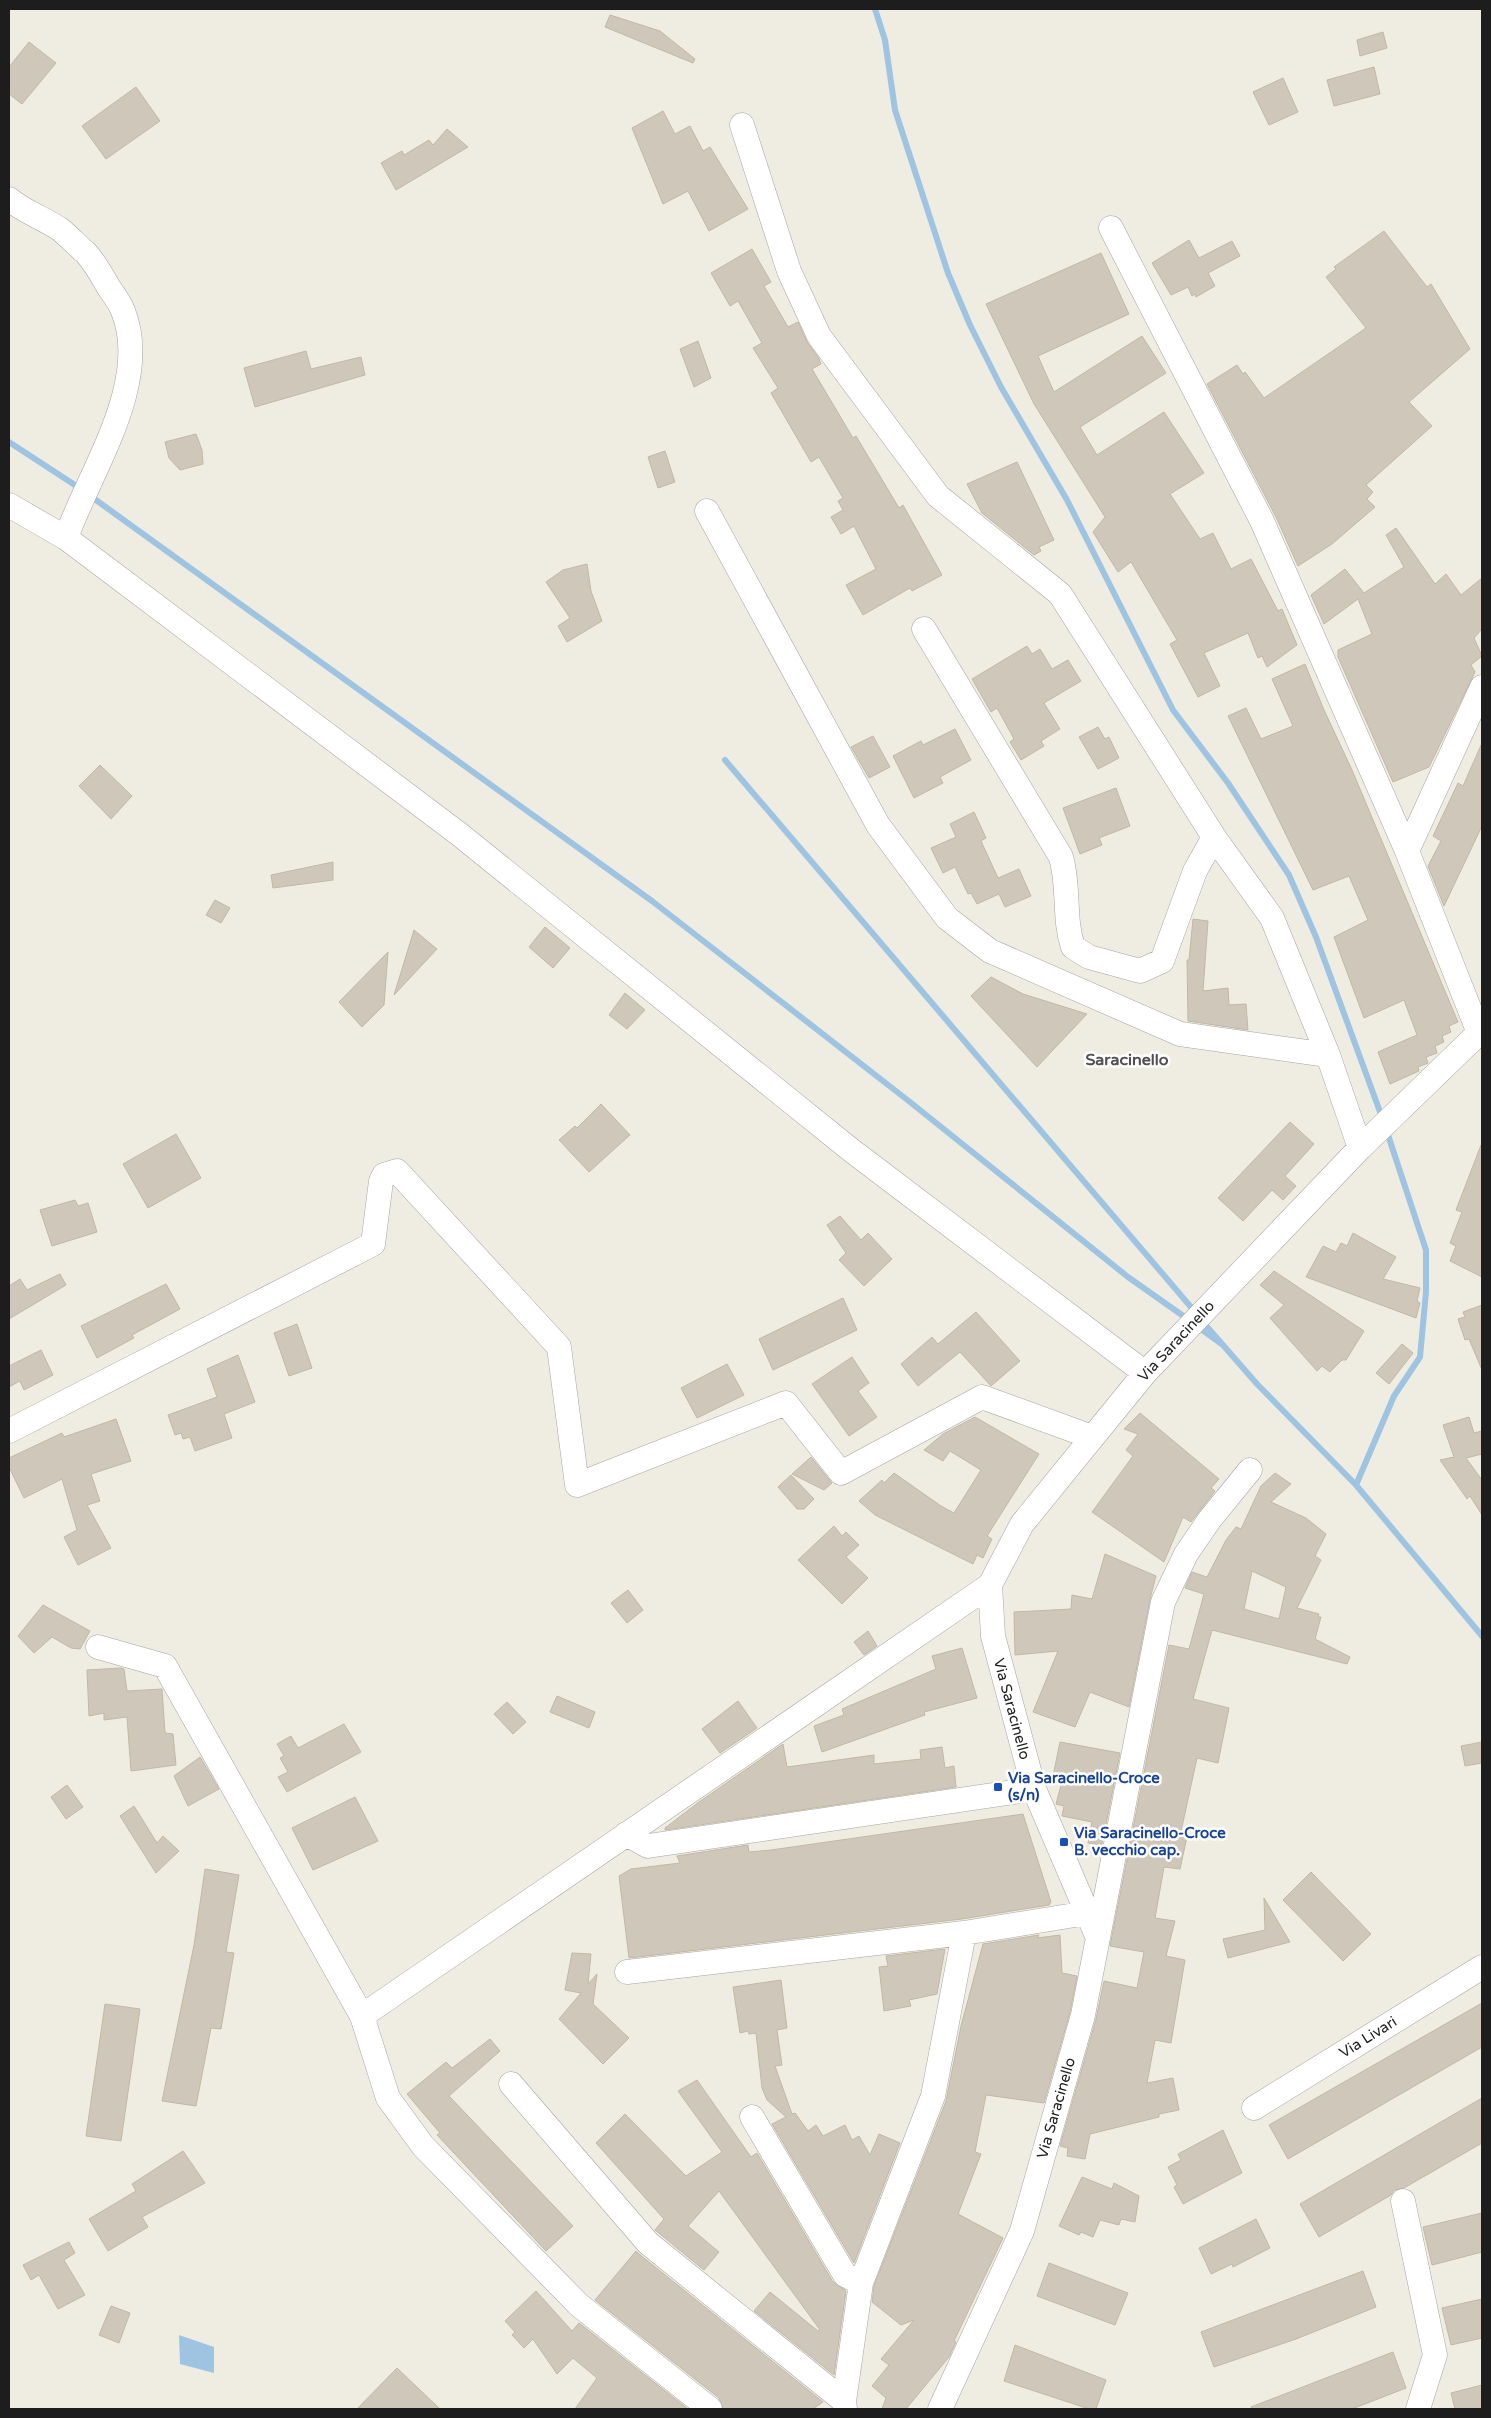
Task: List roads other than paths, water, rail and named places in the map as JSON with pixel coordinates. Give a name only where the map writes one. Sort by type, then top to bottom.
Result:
[{"type":"street","points":[[742,125],[789,271],[819,336],[938,496],[1060,594],[1214,837],[1272,918],[1365,1144]]},
{"type":"street","points":[[9,199],[60,230],[96,265],[123,312],[128,334],[130,351],[128,384],[94,475],[75,512],[66,538]]},
{"type":"street","points":[[1111,228],[1262,522],[1407,851],[1481,1031]]},
{"type":"street","points":[[9,505],[66,538],[459,834],[851,1150],[1150,1367]]},
{"type":"street","points":[[707,511],[878,825],[947,918],[990,950],[1180,1034],[1328,1054]]},
{"type":"street","points":[[924,629],[1061,857],[1067,876],[1068,932],[1073,947],[1089,957],[1140,971],[1162,961],[1195,871],[1214,837]]},
{"type":"street","points":[[1407,851],[1482,687]]},
{"type":"street","name":"Via Saracinello","points":[[940,2409],[1022,2231],[1082,2015],[1098,1938],[1034,1789],[993,1636],[990,1585],[1022,1524],[1150,1367],[1365,1144],[1481,1031]]},
{"type":"street","points":[[9,1431],[373,1244],[381,1182],[384,1175],[397,1171],[559,1347],[577,1485],[786,1403],[841,1473],[982,1397],[1092,1437]]},
{"type":"street","points":[[1098,1938],[1163,1602],[1186,1554],[1210,1519],[1250,1470]]},
{"type":"street","points":[[362,2016],[990,1585]]},
{"type":"street","points":[[98,1647],[166,1666],[362,2016],[388,2098],[423,2146],[579,2305],[710,2409]]},
{"type":"street","points":[[626,1834],[648,1846],[1034,1789]]},
{"type":"street","points":[[627,1972],[964,1934],[1086,1913]]},
{"type":"street","points":[[844,2405],[861,2283],[933,2096],[964,1934]]},
{"type":"street","name":"Via Livari","points":[[1254,2108],[1482,1967]]},
{"type":"street","points":[[511,2084],[648,2243],[844,2405]]},
{"type":"street","points":[[752,2117],[845,2275],[861,2283]]},
{"type":"street","points":[[1403,2201],[1435,2355],[1418,2409]]},
{"type":"water","points":[[179,2335],[214,2347],[214,2373],[180,2364]]},
{"type":"waterway","points":[[875,9],[885,40],[895,110],[948,273],[970,325],[1001,387],[1067,500],[1173,710],[1228,783],[1289,875],[1316,937],[1383,1120]]},
{"type":"waterway","points":[[9,442],[81,489]]},
{"type":"waterway","points":[[89,495],[652,901],[910,1102],[1128,1277],[1189,1320]]},
{"type":"waterway","points":[[725,760],[1196,1313]]},
{"type":"waterway","points":[[1356,1485],[1394,1396],[1420,1357],[1426,1292],[1426,1250],[1386,1129]]},
{"type":"waterway","points":[[1202,1321],[1257,1384],[1356,1485],[1482,1636]]},
{"type":"waterway","points":[[1197,1326],[1223,1345]]},
{"type":"place","name":"Via Saracinello-Croce (s/n)","points":[[998,1787]]},
{"type":"place","name":"Via Saracinello-Croce B. vecchio cap.","points":[[1064,1842]]},
{"type":"district","name":"Saracinello","points":[[1127,1059]]}]
